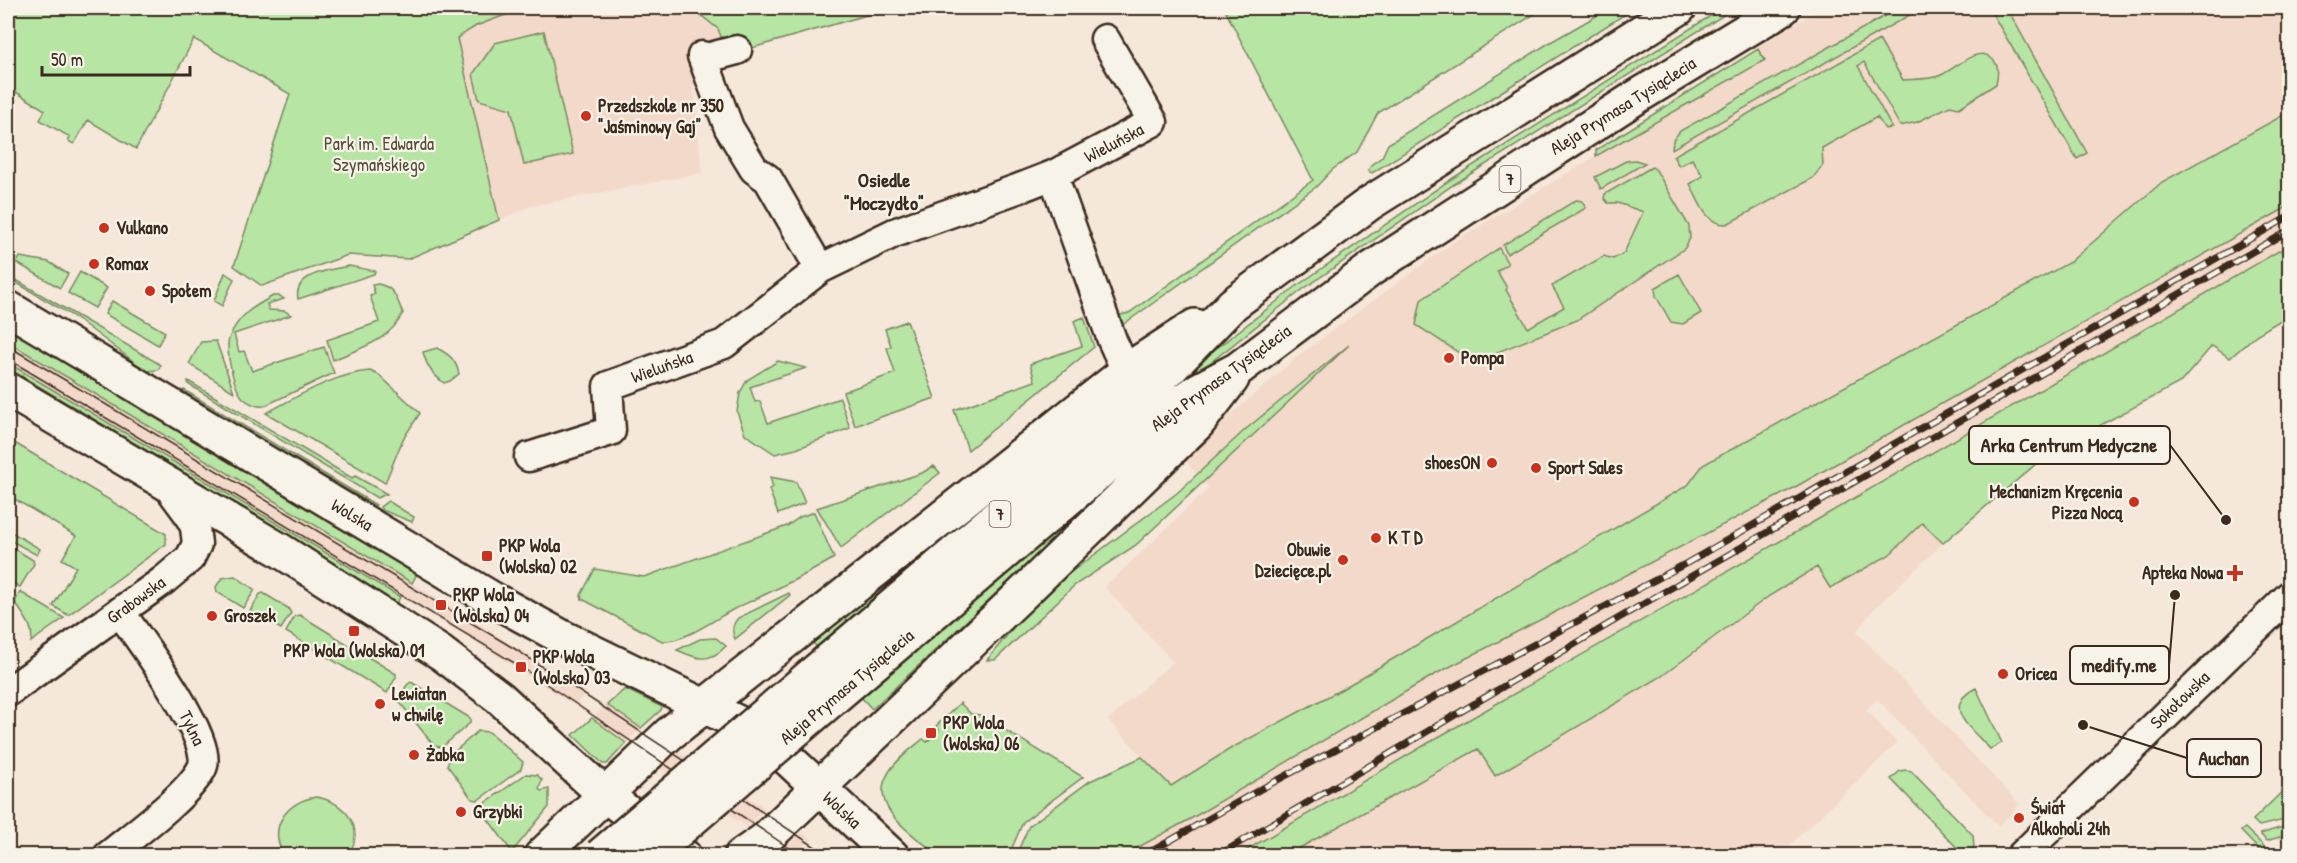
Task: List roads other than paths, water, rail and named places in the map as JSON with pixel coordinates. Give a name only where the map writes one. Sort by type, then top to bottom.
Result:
[{"type":"main road","name":"Aleja Prymasa Tysiąclecia","points":[[649,855],[839,672],[1171,368],[1233,304],[1380,197],[1679,8]]},
{"type":"main road","name":"Aleja Prymasa Tysiąclecia","points":[[600,855],[839,672],[1183,401],[1246,364],[1371,269],[1638,96],[1783,8]]},
{"type":"main road","points":[[541,855],[669,734],[1126,371],[1178,336],[1233,304]]},
{"type":"main road","name":"Wolska","points":[[8,308],[494,600],[560,636],[741,724],[787,758],[892,855]]},
{"type":"main road","points":[[741,855],[764,840],[1198,423],[1246,364]]},
{"type":"main road","points":[[8,390],[278,549],[441,653],[500,698],[604,794],[684,855]]},
{"type":"street","name":"Wieluńska","points":[[529,457],[611,431],[608,386],[724,344],[820,268],[894,233],[1053,175],[1154,122],[1105,39]]},
{"type":"street","points":[[737,50],[702,57],[729,128],[754,169],[768,179],[820,268]]},
{"type":"street","points":[[1053,175],[1112,340],[1126,371]]},
{"type":"street","name":"Grabowska","points":[[8,692],[120,612],[190,558],[197,544],[195,527],[188,512],[164,480]]},
{"type":"street","name":"Sokołowska","points":[[2020,855],[2289,595]]},
{"type":"street","name":"Tylna","points":[[108,855],[188,788],[204,767],[204,755],[199,735],[154,660],[120,612]]},
{"type":"tram line","points":[[8,346],[515,649],[829,856]]},
{"type":"tram line","points":[[8,359],[521,667],[801,856]]},
{"type":"railway","points":[[1143,856],[1259,790],[1687,563],[2290,216]]},
{"type":"railway","points":[[1217,856],[1619,618],[2290,230]]},
{"type":"place","name":"Przedszkole nr 350 \"Jaśminowy Gaj\"","points":[[586,116]]},
{"type":"place","name":"Vulkano","points":[[104,228]]},
{"type":"place","name":"Romax","points":[[94,264]]},
{"type":"place","name":"Społem","points":[[150,291]]},
{"type":"place","name":"Pompa","points":[[1449,358]]},
{"type":"place","name":"shoesON","points":[[1492,463]]},
{"type":"place","name":"Sport Sales","points":[[1536,468]]},
{"type":"place","name":"Mechanizm Kręcenia Pizza Nocą","points":[[2134,502]]},
{"type":"place","name":"Arka Centrum Medyczne","points":[[2226,520]]},
{"type":"place","name":"K T D","points":[[1376,538]]},
{"type":"place","name":"PKP Wola (Wolska) 02","points":[[487,556]]},
{"type":"place","name":"Obuwie Dziecięce.pl","points":[[1343,560]]},
{"type":"place","name":"Apteka Nowa","points":[[2235,573]]},
{"type":"place","name":"medify.me","points":[[2175,595]]},
{"type":"place","name":"PKP Wola (Wolska) 04","points":[[441,605]]},
{"type":"place","name":"Groszek","points":[[212,616]]},
{"type":"place","name":"PKP Wola (Wolska) 01","points":[[354,631]]},
{"type":"place","name":"PKP Wola (Wolska) 03","points":[[521,667]]},
{"type":"place","name":"Oricea","points":[[2003,674]]},
{"type":"place","name":"Lewiatan w chwilę","points":[[380,704]]},
{"type":"place","name":"Auchan","points":[[2083,725]]},
{"type":"place","name":"PKP Wola (Wolska) 06","points":[[931,733]]},
{"type":"place","name":"Żabka","points":[[414,755]]},
{"type":"place","name":"Grzybki","points":[[461,812]]},
{"type":"place","name":"Świat Alkoholi 24h","points":[[2019,818]]},
{"type":"district","name":"Osiedle \"Moczydło\"","points":[[884,192]]},
{"type":"park label","name":"Park im. Edwarda Szymańskiego","points":[[379,154]]}]
